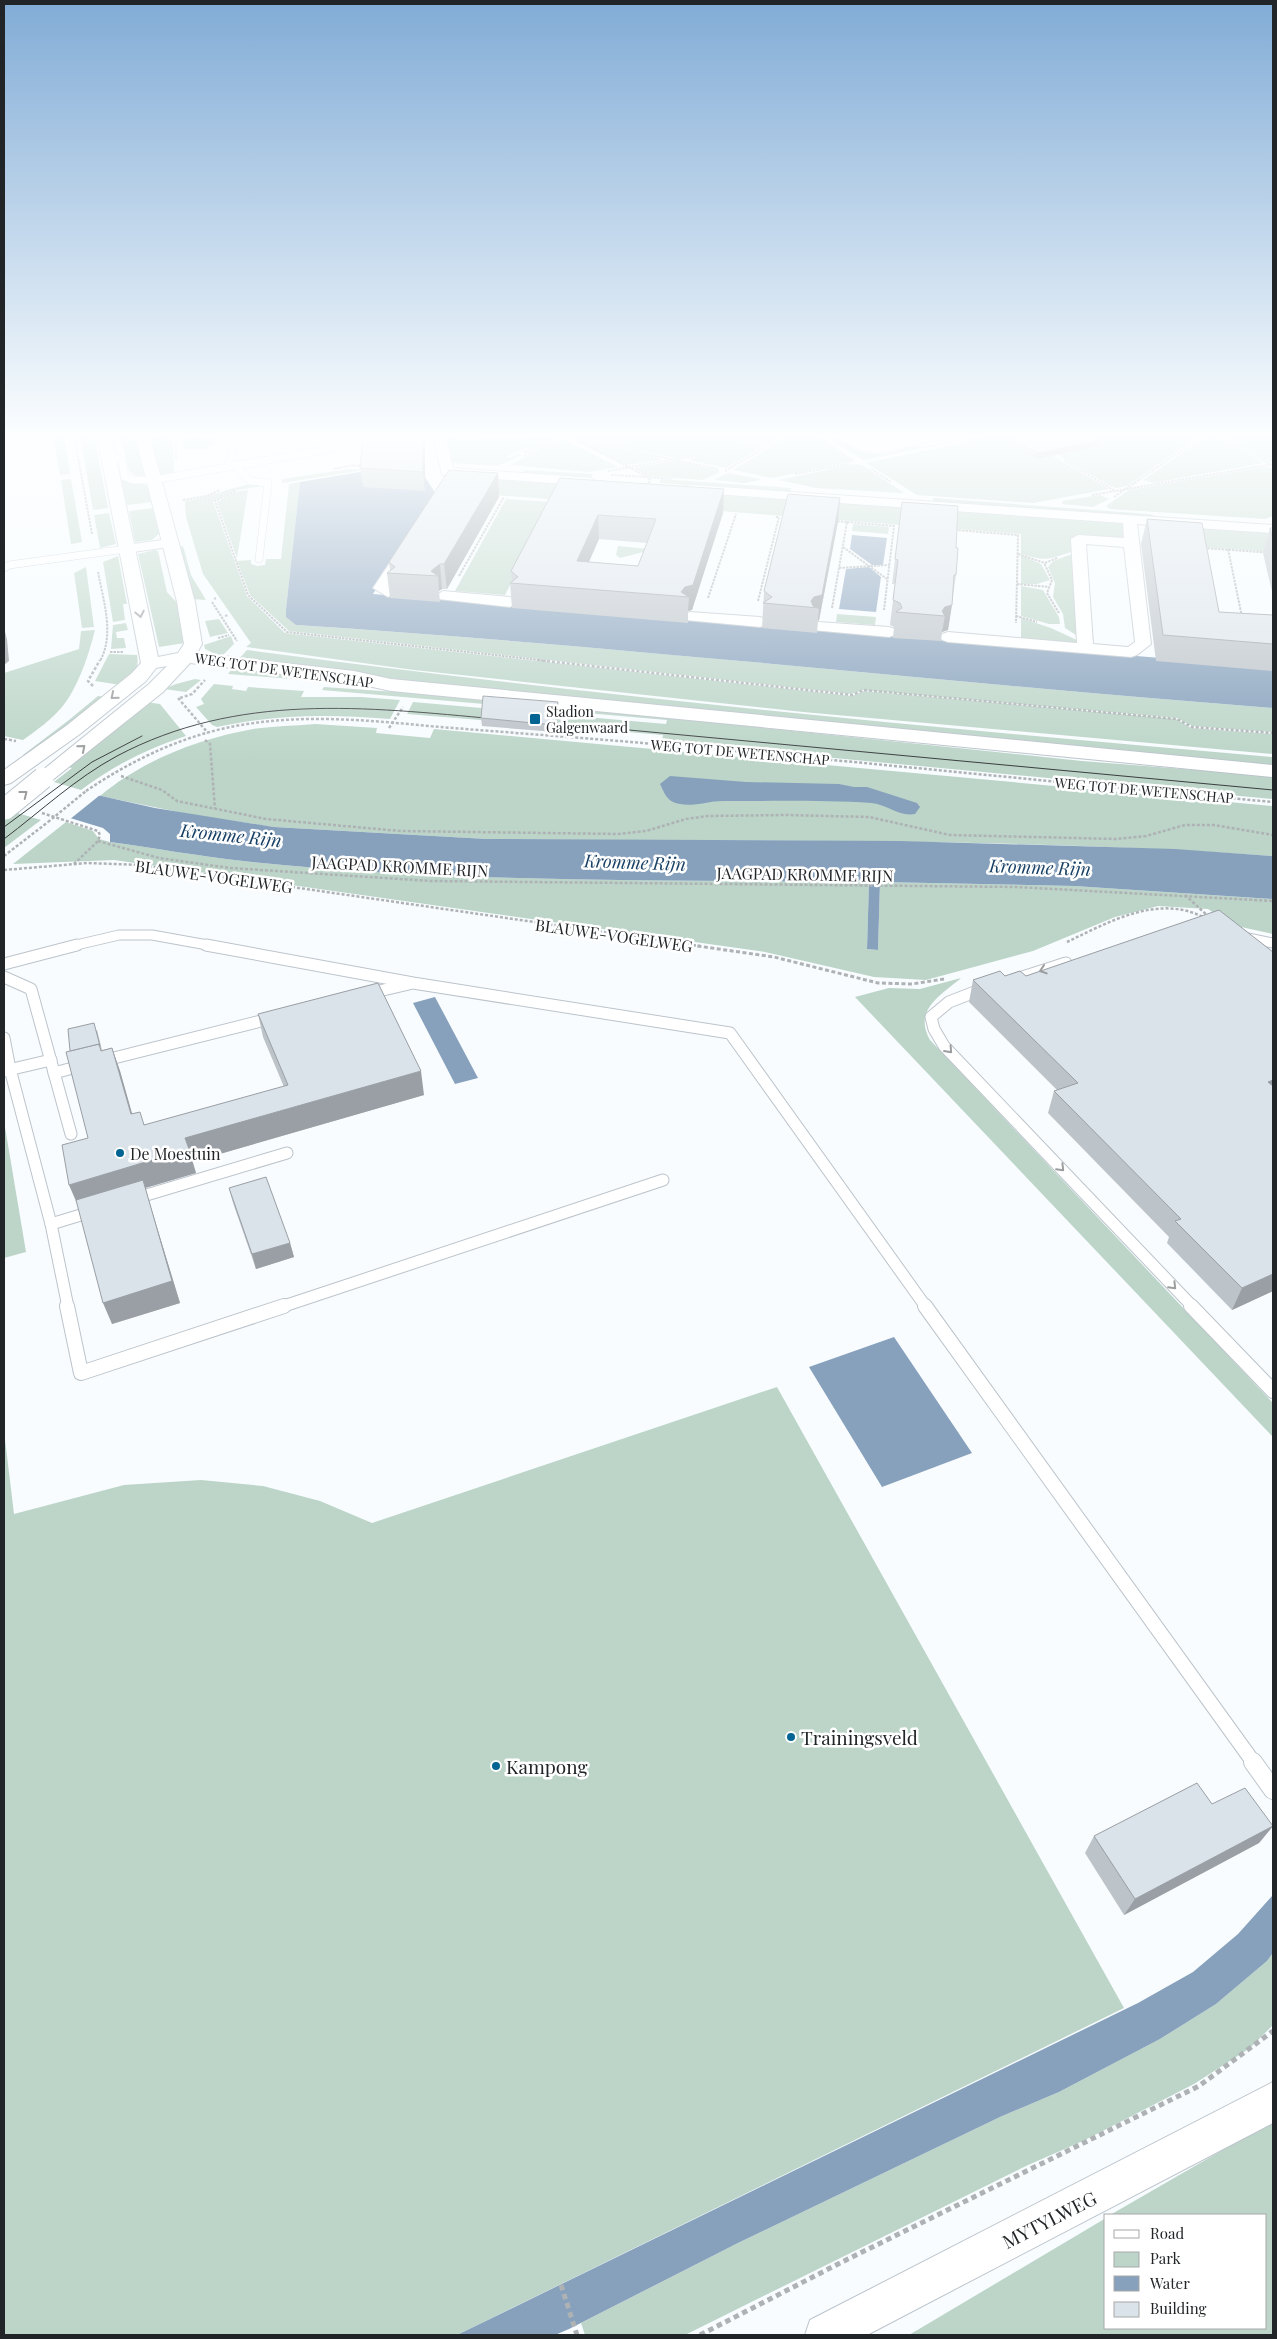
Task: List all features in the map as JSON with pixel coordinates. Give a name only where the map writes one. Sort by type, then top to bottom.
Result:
[{"type":"main road","points":[[9,775],[73,730],[139,676],[150,664],[125,544]]},
{"type":"main road","points":[[4,809],[110,724],[152,694],[181,663],[193,644],[186,602],[170,544]]},
{"type":"main road","name":"WEG TOT DE WETENSCHAP","points":[[150,664],[181,663],[208,676],[352,687],[391,685],[1273,771]]},
{"type":"street","points":[[126,549],[162,544]]},
{"type":"street","points":[[388,592],[381,588],[409,544]]},
{"type":"street","points":[[1078,544],[1085,648]]},
{"type":"street","points":[[948,637],[1131,652],[1143,644],[1131,544]]},
{"type":"street","points":[[445,596],[510,602]]},
{"type":"street","points":[[696,617],[756,622]]},
{"type":"street","points":[[823,627],[885,632]]},
{"type":"street","name":"MYTYLWEG","points":[[825,2335],[1265,2107],[1273,2101]]},
{"type":"lane","points":[[259,559],[261,544]]},
{"type":"lane","points":[[4,568],[126,549]]},
{"type":"lane","points":[[4,964],[13,960],[119,936],[152,935],[413,983],[730,1033],[1273,1790]]},
{"type":"lane","points":[[1231,935],[1273,944]]},
{"type":"lane","points":[[1081,958],[956,998],[936,1009],[931,1017],[934,1029],[944,1046],[1273,1391]]},
{"type":"lane","points":[[4,977],[31,990],[71,1134]]},
{"type":"lane","points":[[356,997],[413,983]]},
{"type":"lane","points":[[54,1073],[281,1016]]},
{"type":"lane","points":[[4,1038],[7,1070],[50,1224],[81,1372],[663,1180]]},
{"type":"lane","points":[[7,1070],[51,1060]]},
{"type":"lane","points":[[50,1224],[287,1153]]},
{"type":"path","points":[[230,544],[248,595],[287,632],[852,695],[864,690],[1177,719],[1192,727],[1273,733]]},
{"type":"path","points":[[445,596],[476,544]]},
{"type":"path","points":[[696,617],[724,544]]},
{"type":"path","points":[[756,622],[774,544]]},
{"type":"path","points":[[885,632],[887,579],[892,544]]},
{"type":"path","points":[[1015,642],[1018,544]]},
{"type":"path","points":[[823,627],[843,547],[887,579]]},
{"type":"path","points":[[1228,549],[1242,618]]},
{"type":"path","points":[[1018,554],[1045,563]]},
{"type":"path","points":[[839,568],[889,565]]},
{"type":"path","points":[[1017,584],[1049,586]]},
{"type":"path","points":[[389,728],[405,704]]},
{"type":"path","name":"WEG TOT DE WETENSCHAP","points":[[4,856],[86,791],[135,761],[166,746],[208,733],[269,721],[307,718],[350,718],[782,755],[1273,802]]},
{"type":"path","points":[[205,740],[210,744],[215,809]]},
{"type":"path","points":[[121,776],[162,790],[177,801],[215,809],[266,819],[400,831],[618,834],[646,831],[693,818],[787,816],[869,817],[950,835],[1117,840],[1146,836],[1185,825],[1214,825],[1273,835]]},
{"type":"path","points":[[42,813],[98,831],[100,835],[98,842],[73,864]]},
{"type":"path","name":"JAAGPAD KROMME RIJN","points":[[98,842],[160,858],[230,868],[431,881],[1017,887],[1273,901]]},
{"type":"path","name":"BLAUWE-VOGELWEG","points":[[4,870],[73,864],[140,865],[774,957],[878,982],[912,984],[945,979]]},
{"type":"path","points":[[1060,945],[1118,919],[1156,909],[1182,909],[1211,920],[1184,895]]},
{"type":"path","points":[[700,2335],[842,2262],[1199,2086],[1273,2031]]},
{"type":"path","points":[[561,2286],[577,2335]]},
{"type":"green space","points":[[99,544],[115,544],[100,548]]},
{"type":"green space","points":[[194,544],[228,544],[247,596],[285,633],[852,696],[864,691],[1176,719],[1191,728],[1273,734],[1273,754],[803,712],[414,670],[246,647],[251,643],[203,574]]},
{"type":"green space","points":[[232,544],[239,544],[237,558]]},
{"type":"green space","points":[[283,544],[293,544],[286,609],[296,625],[540,643],[1273,708],[1273,732],[1192,726],[1177,718],[863,690],[851,694],[289,631],[250,595],[237,561],[251,560],[251,564],[257,566],[265,565],[266,559],[281,559]]},
{"type":"green space","points":[[481,544],[531,544],[505,595],[455,591]]},
{"type":"green space","points":[[1021,544],[1074,544],[1074,551],[1053,558],[1043,559],[1021,554]]},
{"type":"green space","points":[[1165,544],[1273,544],[1273,552]]},
{"type":"green space","points":[[183,546],[191,575],[206,600],[191,599],[177,547]]},
{"type":"green space","points":[[618,546],[648,549],[647,551],[620,558],[616,555]]},
{"type":"green space","points":[[158,551],[167,592],[180,606],[185,643],[159,647],[138,554]]},
{"type":"green space","points":[[1075,553],[1079,637],[1065,628],[1063,614],[1053,597],[1055,583],[1048,567],[1053,561]]},
{"type":"green space","points":[[1021,555],[1041,564],[1050,580],[1037,584],[1021,584]]},
{"type":"green space","points":[[118,556],[127,604],[123,604],[125,620],[113,622],[103,562]]},
{"type":"green space","points":[[86,567],[94,627],[82,628],[74,573]]},
{"type":"green space","points":[[1021,586],[1043,590],[1059,617],[1060,624],[1049,624],[1021,616]]},
{"type":"green space","points":[[837,614],[876,617],[875,625],[836,622]]},
{"type":"green space","points":[[1021,618],[1051,628],[1079,641],[1080,645],[1021,641]]},
{"type":"green space","points":[[219,619],[228,633],[210,637],[205,621]]},
{"type":"green space","points":[[126,623],[128,630],[116,632],[117,638],[124,638],[126,648],[111,649],[113,625]]},
{"type":"green space","points":[[95,630],[78,681],[62,707],[49,721],[23,740],[4,736],[4,673],[79,649],[81,631]]},
{"type":"green space","points":[[231,636],[234,644],[221,657],[205,649],[204,645]]},
{"type":"green space","points":[[247,650],[503,682],[760,710],[1273,757],[1273,765],[755,717],[367,676],[238,660]]},
{"type":"green space","points":[[109,654],[137,655],[136,668],[132,675],[121,685],[95,681]]},
{"type":"green space","points":[[234,666],[358,681],[359,684],[228,674]]},
{"type":"green space","points":[[195,679],[201,680],[186,692],[164,689],[176,684]]},
{"type":"green space","points":[[214,684],[233,686],[232,689],[246,691],[248,687],[304,691],[301,697],[361,697],[400,700],[390,719],[303,716],[282,717],[217,727],[212,725],[196,707],[204,704],[201,699]]},
{"type":"green space","points":[[324,687],[468,697],[1082,761],[1273,776],[1273,799],[662,742],[663,735],[407,714],[413,702],[666,724],[667,720],[322,690]]},
{"type":"green space","points":[[98,696],[106,697],[29,756],[23,755],[69,720]]},
{"type":"green space","points":[[146,702],[160,704],[186,736],[131,758],[81,790],[54,782],[72,768],[65,766]]},
{"type":"green space","points":[[315,724],[377,728],[376,733],[430,738],[434,729],[1273,806],[1273,856],[1175,850],[979,843],[487,839],[274,827],[193,815],[100,796],[134,772],[192,745],[253,729]]},
{"type":"green space","points":[[14,812],[41,820],[4,848],[4,820]]},
{"type":"green space","points":[[66,822],[93,831],[99,839],[110,842],[226,859],[321,868],[477,877],[869,882],[867,949],[878,950],[880,882],[1074,886],[1273,899],[1273,934],[1232,925],[1208,909],[1158,906],[1115,917],[1033,951],[926,980],[874,977],[765,952],[114,860],[13,864]]},
{"type":"green space","points":[[961,978],[931,1004],[927,1012],[925,1020],[930,1040],[1273,1403],[1273,1437],[855,997],[889,988],[920,989]]},
{"type":"green space","points":[[4,1121],[26,1252],[4,1258]]},
{"type":"green space","name":"Kampong","points":[[777,1387],[1124,2008],[457,2335],[4,2335],[4,1431],[14,1514],[124,1485],[201,1480],[263,1486],[320,1501],[372,1523]]},
{"type":"green space","points":[[1273,1953],[1273,2025],[1250,2048],[1194,2084],[1085,2140],[1026,2166],[685,2335],[585,2335],[581,2323],[738,2243],[1000,2117],[1059,2092],[1160,2039],[1216,2004],[1267,1961]]},
{"type":"green space","points":[[1273,2121],[1273,2335],[909,2335],[1104,2219],[1104,2329],[1267,2329],[1267,2214],[1112,2214]]},
{"type":"water","points":[[293,544],[404,544],[373,594],[1273,667],[1273,708],[540,643],[296,625],[286,617]]},
{"type":"water","points":[[851,544],[886,544],[883,565],[872,565],[850,549]]},
{"type":"water","points":[[869,567],[881,577],[876,612],[839,609],[846,569]]},
{"type":"water","name":"Kromme Rijn","points":[[4,771],[43,783],[155,808],[274,827],[487,839],[901,841],[1175,849],[1273,856],[1273,899],[1074,886],[880,882],[878,950],[867,949],[869,882],[477,877],[321,868],[226,859],[110,842],[110,834],[103,828],[4,798]]},
{"type":"water","points":[[670,776],[746,782],[839,784],[867,787],[917,803],[920,807],[915,814],[903,814],[877,804],[853,802],[720,801],[691,805],[680,804],[669,799],[660,784]]},
{"type":"water","points":[[435,997],[478,1078],[455,1084],[413,1003]]},
{"type":"water","points":[[894,1337],[972,1453],[882,1487],[809,1367]]},
{"type":"water","points":[[1273,1895],[1273,1953],[1267,1961],[1216,2004],[1160,2039],[1059,2092],[1000,2117],[738,2243],[555,2335],[457,2335],[1138,2003],[1193,1972],[1238,1934]]},
{"type":"pier","points":[[9,770],[43,781],[100,795],[69,820],[4,801],[4,774]]},
{"type":"building","points":[[401,544],[456,544],[444,564],[440,564],[431,571],[438,576],[387,573],[395,567],[389,562]]},
{"type":"building","points":[[525,544],[585,544],[577,561],[638,566],[646,544],[706,544],[693,585],[685,587],[681,592],[689,597],[510,583],[518,577],[511,571]]},
{"type":"building","points":[[776,544],[831,544],[822,595],[814,597],[811,601],[813,606],[819,608],[763,603],[772,597],[764,591]]},
{"type":"building","points":[[897,544],[956,544],[956,548],[958,548],[952,605],[945,607],[942,611],[945,616],[896,612],[902,608],[900,603],[893,600],[898,560],[895,559]]},
{"type":"building","points":[[1150,544],[1206,544],[1219,612],[1273,615],[1273,644],[1163,635]]},
{"type":"building","points":[[483,696],[558,702],[555,725],[481,718]]},
{"type":"building","points":[[1219,910],[1273,952],[1273,1080],[1268,1082],[1273,1086],[1273,1274],[1242,1288],[1175,1221],[1181,1219],[1054,1091],[1078,1083],[973,980],[1000,971],[1005,976],[1020,971],[1026,976]]},
{"type":"building","points":[[378,983],[421,1071],[185,1138],[189,1149],[69,1185],[62,1145],[88,1138],[66,1052],[99,1044],[101,1051],[112,1048],[131,1114],[140,1112],[144,1125],[288,1085],[258,1014]]},
{"type":"building","points":[[94,1023],[100,1046],[99,1044],[70,1051],[68,1029]]},
{"type":"building","points":[[266,1177],[290,1243],[252,1254],[229,1188]]},
{"type":"building","points":[[143,1180],[172,1281],[103,1303],[76,1200]]},
{"type":"building","points":[[1197,1783],[1212,1804],[1245,1788],[1273,1826],[1135,1899],[1094,1836]]},
{"type":"tram line","points":[[4,839],[87,774],[117,756],[163,736],[209,722],[256,713],[303,709],[399,711],[496,719]]},
{"type":"tram line","points":[[543,722],[1273,790]]},
{"type":"tram line","points":[[4,827],[92,762],[142,736]]},
{"type":"place","name":"Stadion Galgenwaard","points":[[535,719]]},
{"type":"place","name":"De Moestuin","points":[[120,1153]]},
{"type":"place","name":"Trainingsveld","points":[[791,1737]]},
{"type":"place","name":"Kampong","points":[[496,1766]]}]
